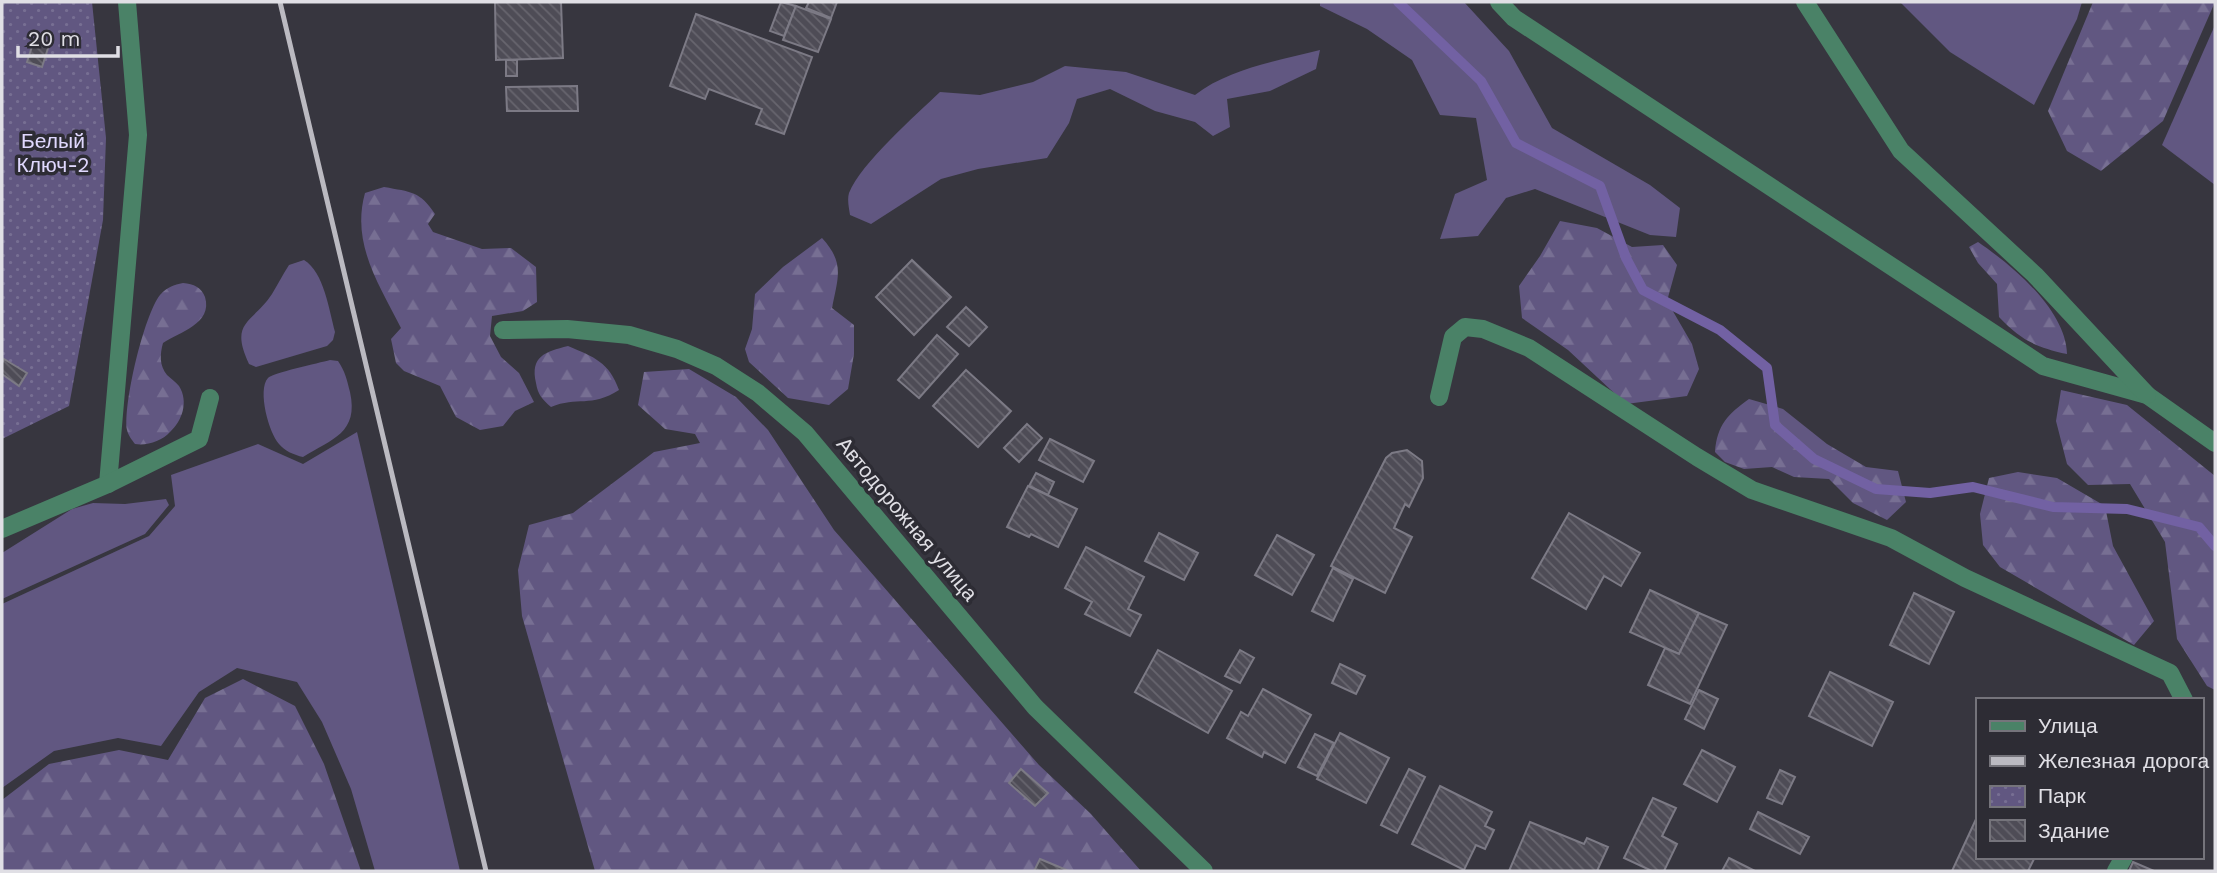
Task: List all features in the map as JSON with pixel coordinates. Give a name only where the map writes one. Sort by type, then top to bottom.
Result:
[{"type":"street","points":[[108,484],[138,135],[127,2]]},
{"type":"street","points":[[1500,2],[1514,18],[2043,366],[2147,395]]},
{"type":"street","points":[[1805,2],[1901,151],[2035,275],[2147,395],[2215,443]]},
{"type":"street","points":[[1439,397],[1453,337],[1465,327],[1483,329],[1529,348],[1752,490],[1891,538],[1965,578],[2170,673],[2183,698]]},
{"type":"street","name":"Автодорожная улица","points":[[503,330],[567,329],[629,335],[677,349],[707,362],[758,393],[805,433],[1035,707],[1204,871]]},
{"type":"street","points":[[2,529],[108,484],[200,439],[210,398]]},
{"type":"green space","name":"Белый Ключ-2","points":[[2,2],[92,2],[106,138],[103,220],[69,406],[2,439]]},
{"type":"green space","points":[[1320,2],[1464,2],[1509,51],[1552,128],[1650,185],[1680,208],[1676,237],[1650,235],[1535,189],[1506,198],[1478,236],[1440,239],[1455,194],[1487,180],[1476,118],[1440,115],[1412,60],[1367,29],[1320,6]]},
{"type":"green space","points":[[1900,2],[2082,2],[2077,19],[2034,105],[1950,52]]},
{"type":"green space","points":[[2093,2],[2215,2],[2163,121],[2101,171],[2067,151],[2048,111]]},
{"type":"green space","points":[[2215,25],[2215,185],[2162,145]]},
{"type":"green space","points":[[1320,50],[1316,69],[1270,91],[1227,99],[1230,127],[1213,136],[1195,122],[1155,111],[1110,89],[1077,99],[1069,123],[1047,158],[978,169],[941,179],[871,224],[850,215],[849,193],[855,181],[890,140],[940,92],[980,95],[1033,82],[1065,66],[1126,72],[1195,95],[1239,72]]},
{"type":"green space","points":[[384,187],[408,192],[424,201],[435,214],[428,224],[433,232],[482,249],[511,248],[536,267],[537,302],[523,311],[492,316],[490,336],[501,357],[519,373],[534,402],[515,411],[503,426],[480,430],[456,417],[440,386],[404,371],[396,363],[391,339],[401,328],[376,279],[364,247],[362,229],[365,193]]},
{"type":"green space","points":[[1560,221],[1597,228],[1632,247],[1663,245],[1677,265],[1667,301],[1692,344],[1699,369],[1687,396],[1626,404],[1568,350],[1522,318],[1519,286]]},
{"type":"green space","points":[[822,238],[837,263],[838,279],[832,308],[854,325],[854,354],[848,389],[829,405],[788,398],[749,362],[745,349],[752,329],[755,294],[783,267]]},
{"type":"green space","points":[[1978,242],[2007,263],[2048,306],[2058,321],[2067,354],[2029,342],[1999,317],[1997,284],[1978,263],[1969,247]]},
{"type":"green space","points":[[304,260],[316,273],[325,292],[335,332],[333,340],[327,346],[256,367],[249,364],[243,350],[242,331],[272,294],[289,265]]},
{"type":"green space","points":[[183,283],[199,288],[205,297],[206,306],[199,321],[163,343],[162,347],[163,367],[182,392],[183,411],[174,428],[163,438],[135,444],[128,432],[127,418],[131,381],[141,340],[160,295],[165,290]]},
{"type":"green space","points":[[568,346],[600,362],[619,390],[600,399],[551,407],[538,391],[535,367],[537,361],[546,353]]},
{"type":"green space","points":[[330,360],[338,361],[346,376],[352,406],[351,417],[347,426],[333,439],[303,457],[296,455],[287,451],[275,438],[264,401],[265,384],[268,378],[278,374]]},
{"type":"green space","points":[[689,369],[736,397],[768,430],[834,530],[1039,765],[1091,814],[1141,871],[595,871],[522,616],[518,570],[529,525],[573,513],[654,452],[700,443],[695,434],[665,429],[638,405],[644,372]]},
{"type":"green space","points":[[2061,390],[2127,405],[2215,476],[2215,690],[2207,686],[2177,639],[2165,542],[2130,484],[2088,485],[2067,464],[2056,421]]},
{"type":"green space","points":[[1749,399],[1783,409],[1827,444],[1866,467],[1898,471],[1906,502],[1887,520],[1853,503],[1829,479],[1794,477],[1772,467],[1744,469],[1725,462],[1715,452],[1718,434],[1730,415]]},
{"type":"green space","points":[[357,432],[460,871],[375,871],[351,789],[322,722],[297,682],[237,668],[199,692],[161,746],[118,738],[54,751],[2,788],[2,604],[149,536],[175,506],[171,475],[258,444],[303,464]]},
{"type":"green space","points":[[2018,472],[2057,478],[2105,506],[2113,546],[2154,621],[2134,645],[2000,567],[1983,545],[1980,514],[1989,478]]},
{"type":"green space","points":[[166,499],[169,505],[145,534],[2,599],[2,553],[72,509],[93,503],[125,504]]},
{"type":"green space","points":[[243,679],[295,706],[324,764],[361,871],[2,871],[2,800],[49,764],[119,750],[168,760],[205,698]]},
{"type":"building","points":[[495,2],[561,2],[563,58],[496,60]]},
{"type":"building","points":[[781,2],[796,6],[784,36],[770,31]]},
{"type":"building","points":[[809,2],[837,2],[831,18],[806,8]]},
{"type":"building","points":[[796,6],[831,19],[818,52],[783,40]]},
{"type":"building","points":[[696,14],[812,57],[784,134],[756,124],[762,109],[709,89],[705,99],[670,86]]},
{"type":"building","points":[[35,37],[50,42],[42,67],[27,62]]},
{"type":"building","points":[[506,60],[517,60],[517,76],[506,76]]},
{"type":"building","points":[[577,86],[578,111],[507,111],[506,87]]},
{"type":"building","points":[[912,260],[951,297],[914,335],[876,297]]},
{"type":"building","points":[[966,307],[987,327],[969,346],[947,327]]},
{"type":"building","points":[[937,335],[958,354],[919,398],[898,380]]},
{"type":"building","points":[[4,359],[27,373],[19,386],[2,374]]},
{"type":"building","points":[[966,370],[1011,411],[978,447],[933,406]]},
{"type":"building","points":[[1027,424],[1042,438],[1019,462],[1004,448]]},
{"type":"building","points":[[1050,439],[1094,461],[1083,482],[1039,460]]},
{"type":"building","points":[[1407,450],[1422,461],[1423,478],[1409,507],[1405,504],[1394,528],[1412,537],[1385,593],[1331,566],[1386,458],[1392,453]]},
{"type":"building","points":[[1036,473],[1054,482],[1048,495],[1029,486]]},
{"type":"building","points":[[1028,486],[1077,509],[1058,547],[1031,534],[1029,537],[1007,527]]},
{"type":"building","points":[[1569,513],[1640,553],[1621,586],[1604,576],[1586,609],[1532,578]]},
{"type":"building","points":[[1159,533],[1198,553],[1184,580],[1145,561]]},
{"type":"building","points":[[1277,535],[1314,555],[1292,595],[1255,575]]},
{"type":"building","points":[[1086,547],[1144,577],[1128,609],[1141,615],[1130,636],[1085,614],[1092,602],[1065,588]]},
{"type":"building","points":[[1333,568],[1353,579],[1333,621],[1312,611]]},
{"type":"building","points":[[1650,590],[1699,613],[1679,654],[1630,632]]},
{"type":"building","points":[[1914,593],[1954,612],[1929,664],[1890,645]]},
{"type":"building","points":[[1699,613],[1727,625],[1690,704],[1648,685],[1665,648],[1679,654]]},
{"type":"building","points":[[1158,650],[1232,691],[1208,733],[1135,692]]},
{"type":"building","points":[[1240,650],[1254,658],[1240,683],[1225,676]]},
{"type":"building","points":[[1340,664],[1365,676],[1356,694],[1332,683]]},
{"type":"building","points":[[1830,672],[1893,702],[1872,746],[1809,716]]},
{"type":"building","points":[[1263,689],[1311,715],[1285,763],[1264,752],[1262,757],[1227,738],[1241,712],[1248,716]]},
{"type":"building","points":[[1699,690],[1718,699],[1704,729],[1685,719]]},
{"type":"building","points":[[1340,733],[1389,758],[1366,803],[1317,779]]},
{"type":"building","points":[[1315,734],[1334,743],[1317,776],[1298,767]]},
{"type":"building","points":[[1702,750],[1735,767],[1717,802],[1684,784]]},
{"type":"building","points":[[1021,769],[1048,793],[1035,806],[1009,783]]},
{"type":"building","points":[[1409,769],[1425,777],[1397,833],[1381,825]]},
{"type":"building","points":[[1780,770],[1795,777],[1782,804],[1767,798]]},
{"type":"building","points":[[1440,786],[1492,812],[1485,826],[1494,830],[1485,849],[1476,845],[1464,870],[1412,844]]},
{"type":"building","points":[[1653,798],[1676,808],[1662,836],[1677,844],[1664,871],[1652,871],[1624,858]]},
{"type":"building","points":[[1758,812],[1809,837],[1800,854],[1750,829]]},
{"type":"building","points":[[1976,819],[1976,859],[2034,859],[2028,871],[1952,871]]},
{"type":"building","points":[[1530,822],[1584,844],[1587,838],[1608,847],[1597,871],[1509,871]]},
{"type":"building","points":[[1729,858],[1755,871],[1722,871]]},
{"type":"building","points":[[1040,859],[1069,871],[1034,871]]},
{"type":"building","points":[[2133,862],[2154,871],[2129,871]]},
{"type":"waterway","points":[[1398,2],[1481,81],[1516,143],[1600,186],[1626,258],[1643,290],[1720,330],[1767,368],[1775,425],[1814,459],[1876,489],[1930,493],[1973,487],[2053,507],[2127,509],[2199,527],[2215,546]]},
{"type":"railway","points":[[280,2],[486,871]]}]
